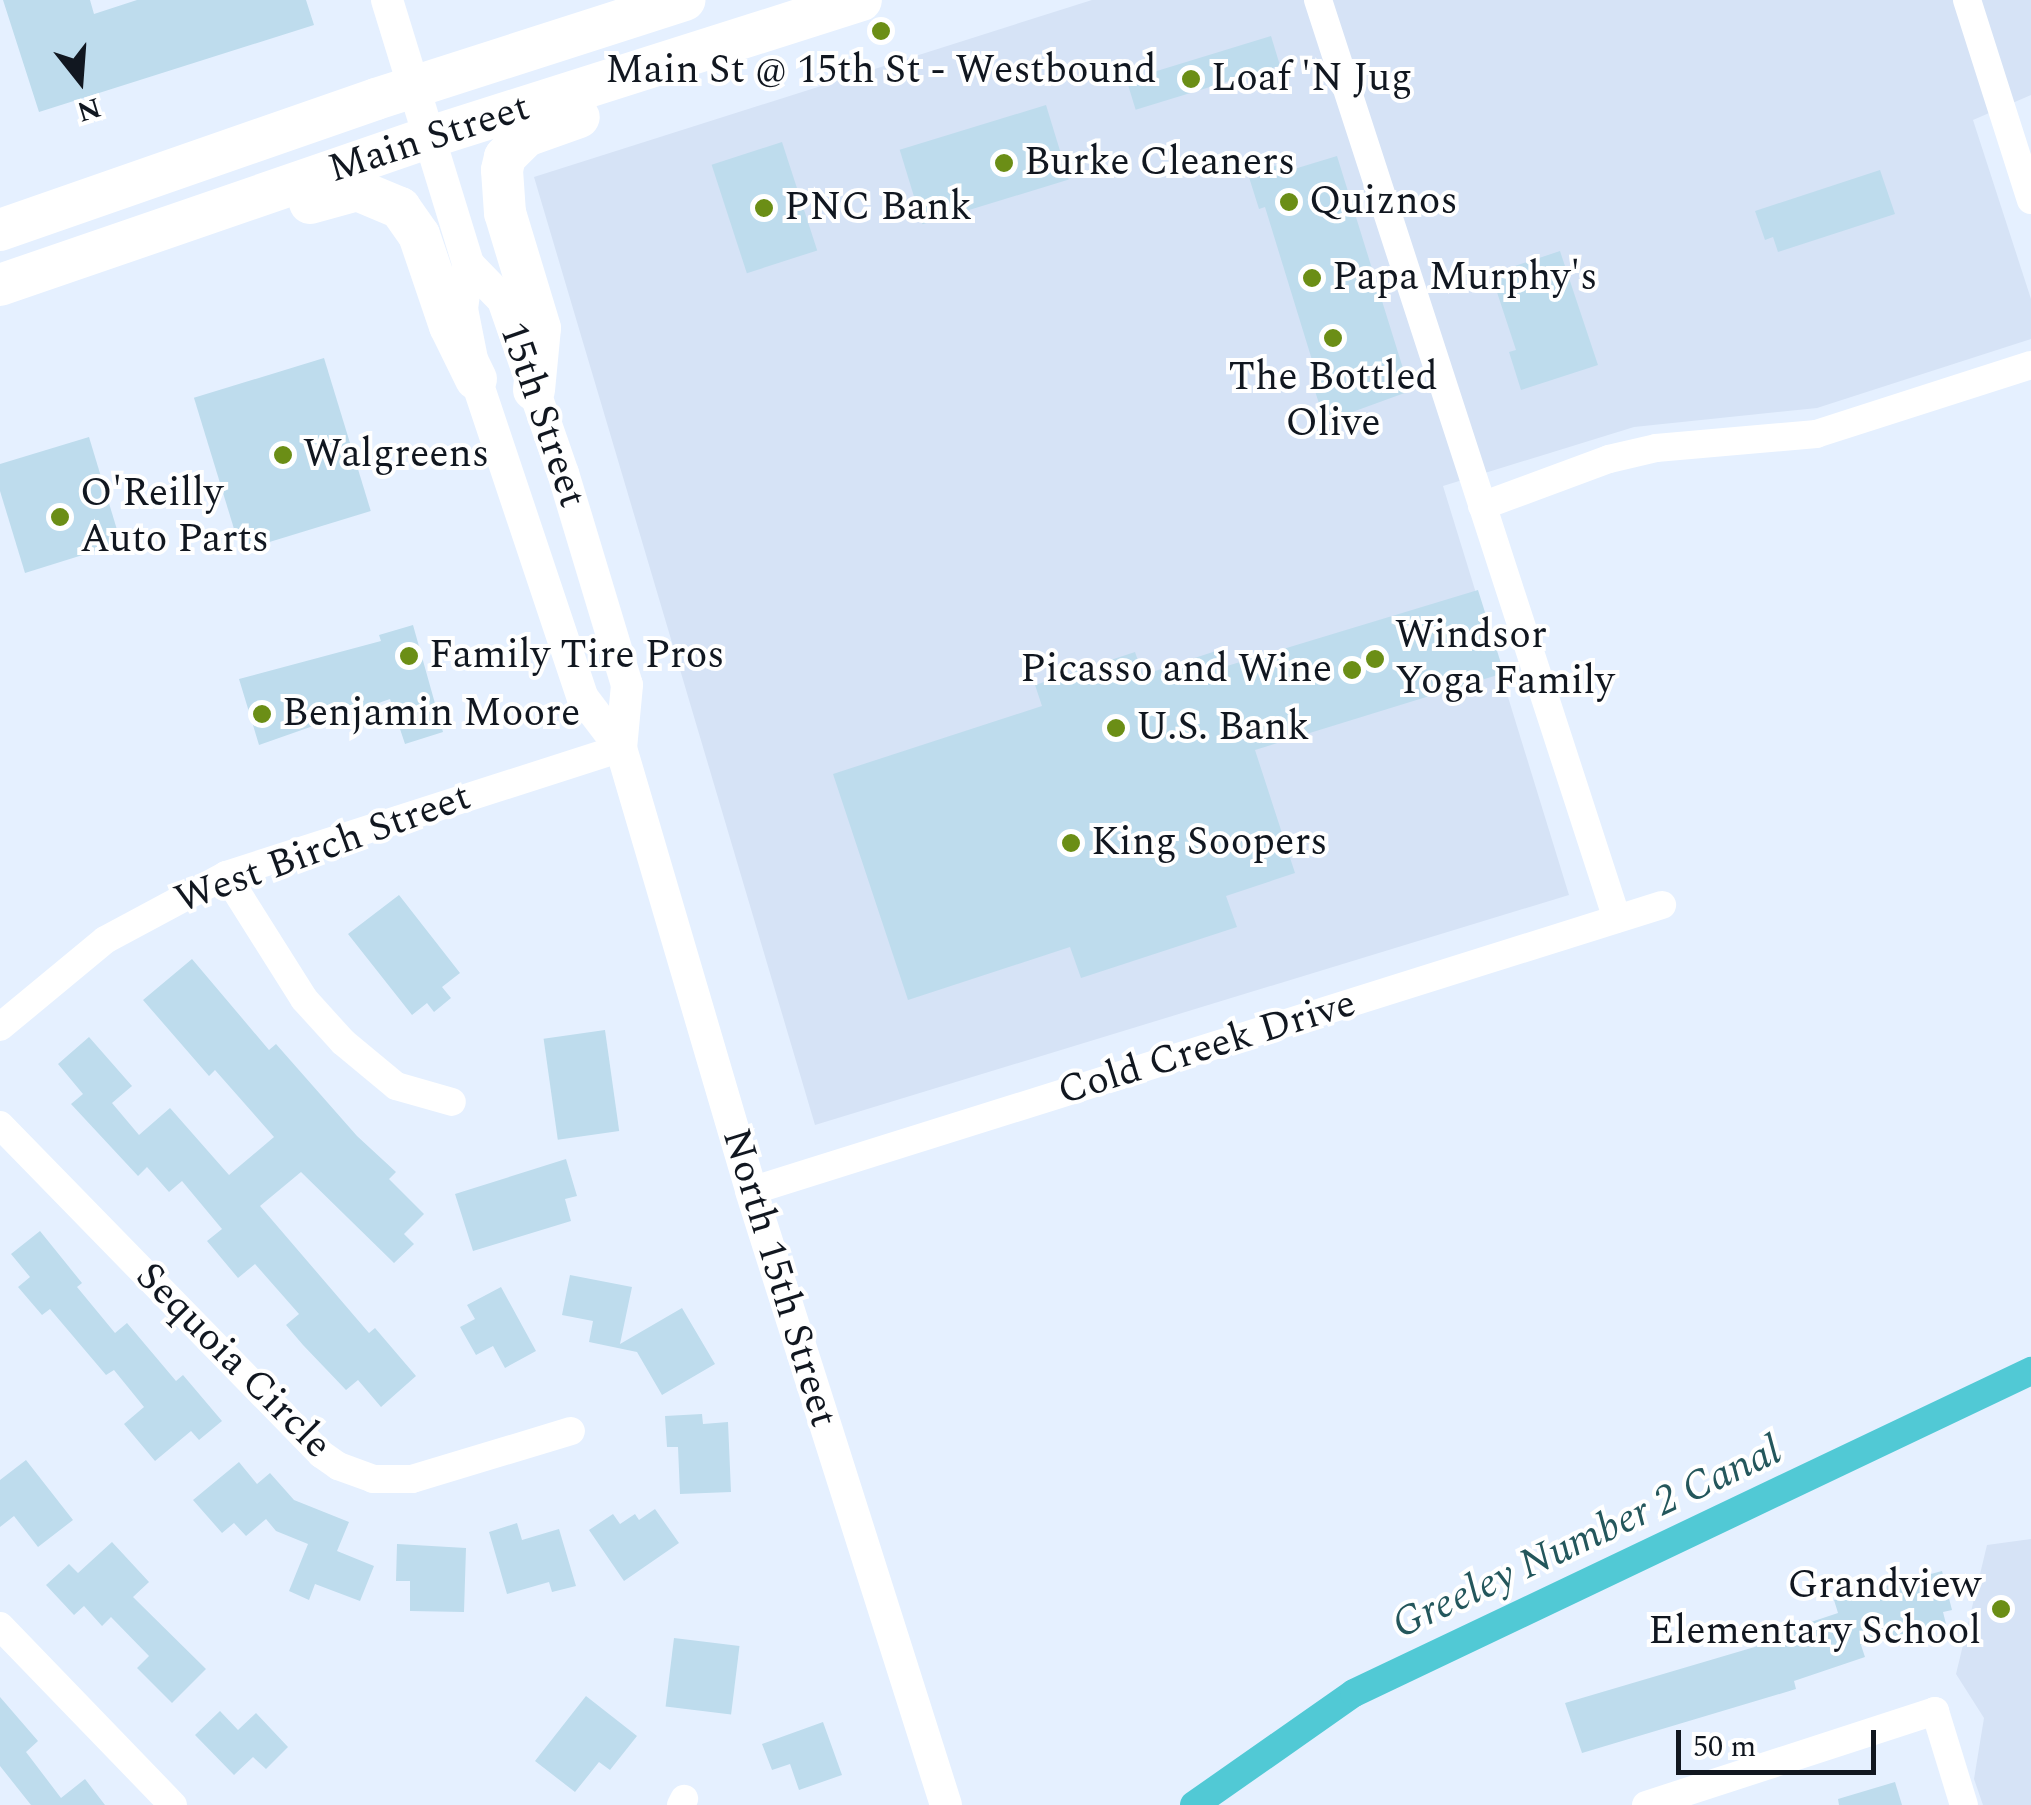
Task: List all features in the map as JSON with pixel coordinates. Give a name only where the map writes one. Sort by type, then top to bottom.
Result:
[{"type":"main road","name":"Main Street","points":[[0,230],[414,87],[684,0]]},
{"type":"main road","name":"Main Street","points":[[0,285],[430,137],[861,0]]},
{"type":"main road","points":[[534,390],[540,328],[502,197],[506,157],[536,131],[659,90],[759,34]]},
{"type":"main road","points":[[96,254],[199,240],[347,191],[367,192],[400,208],[414,225],[450,326],[476,379]]},
{"type":"street","name":"15th Street","points":[[388,0],[468,264],[462,309],[476,379],[548,587]]},
{"type":"street","points":[[1318,0],[1617,919]]},
{"type":"street","points":[[1967,0],[2031,200]]},
{"type":"street","name":"15th Street","points":[[468,264],[503,300],[595,578]]},
{"type":"street","points":[[1482,506],[1609,459],[1656,448],[1816,434],[2031,364]]},
{"type":"street","name":"North 15th Street","points":[[595,578],[627,685],[621,748]]},
{"type":"street","name":"North 15th Street","points":[[548,587],[583,698],[621,748],[751,1191],[946,1805]]},
{"type":"street","name":"West Birch Street","points":[[0,1027],[105,940],[226,875],[621,748]]},
{"type":"street","points":[[226,875],[304,999],[343,1042],[396,1086],[452,1102]]},
{"type":"street","name":"Cold Creek Drive","points":[[751,1191],[1662,905]]},
{"type":"street","name":"Sequoia Circle","points":[[0,1125],[321,1454],[338,1466],[373,1479],[412,1479],[572,1431]]},
{"type":"street","points":[[0,1626],[173,1805]]},
{"type":"street","points":[[1646,1805],[1934,1711],[1964,1805]]},
{"type":"shaded area","points":[[1092,0],[2031,0],[2031,95],[1973,120],[2031,299],[2031,339],[1817,408],[1634,427],[1443,486],[1569,895],[815,1125],[534,177]]},
{"type":"shaded area","name":"Grandview Elementary School","points":[[2031,1539],[2031,1805],[1983,1805],[1974,1779],[1984,1718],[1956,1674],[1987,1545]]},
{"type":"building","points":[[3,0],[90,0],[94,14],[137,0],[306,0],[314,25],[39,112]]},
{"type":"building","points":[[1271,36],[1280,66],[1136,110],[1127,80]]},
{"type":"building","points":[[1046,105],[1069,180],[922,224],[900,150]]},
{"type":"building","name":"PNC Bank","points":[[782,142],[817,250],[747,273],[712,165]]},
{"type":"building","points":[[1337,156],[1410,391],[1325,422],[1314,388],[1320,386],[1265,207],[1259,209],[1248,174],[1278,165],[1281,173]]},
{"type":"building","points":[[1880,170],[1895,214],[1778,252],[1773,237],[1765,240],[1755,211]]},
{"type":"building","points":[[1560,251],[1598,365],[1521,390],[1509,352],[1516,350],[1491,274]]},
{"type":"building","name":"Walgreens","points":[[324,358],[371,511],[241,551],[194,398]]},
{"type":"building","name":"O'Reilly Auto Parts","points":[[89,437],[121,543],[25,573],[0,491],[0,464]]},
{"type":"building","name":"King Soopers","points":[[1478,590],[1504,673],[1255,750],[1295,873],[1226,896],[1237,927],[1081,978],[1070,947],[908,1000],[833,774],[1042,706],[1035,685],[1135,652],[1143,675],[1222,649],[1227,666]]},
{"type":"building","points":[[413,625],[443,732],[405,744],[390,699],[259,745],[239,679],[381,641],[379,635]]},
{"type":"building","points":[[399,895],[460,973],[442,987],[451,998],[434,1012],[427,1003],[412,1015],[348,934]]},
{"type":"building","points":[[192,959],[269,1050],[276,1044],[357,1136],[396,1172],[389,1179],[424,1214],[404,1234],[414,1244],[394,1263],[301,1172],[260,1206],[369,1333],[375,1328],[416,1376],[381,1407],[358,1380],[346,1390],[303,1345],[286,1325],[299,1314],[255,1264],[238,1278],[207,1241],[222,1229],[182,1181],[169,1192],[147,1167],[138,1176],[71,1104],[83,1094],[58,1064],[89,1037],[132,1086],[112,1103],[139,1135],[170,1108],[229,1175],[274,1137],[215,1070],[209,1076],[143,1000]]},
{"type":"building","points":[[605,1030],[619,1131],[558,1140],[544,1039]]},
{"type":"building","points":[[566,1159],[577,1196],[565,1199],[571,1221],[473,1251],[455,1194]]},
{"type":"building","points":[[40,1231],[82,1283],[77,1287],[115,1333],[127,1323],[176,1381],[183,1375],[222,1421],[199,1440],[191,1431],[155,1461],[124,1424],[144,1407],[114,1370],[106,1375],[50,1309],[42,1315],[18,1287],[30,1277],[11,1254]]},
{"type":"building","points":[[570,1275],[632,1287],[620,1344],[682,1308],[715,1364],[662,1395],[637,1352],[589,1342],[593,1321],[562,1315]]},
{"type":"building","points":[[501,1287],[536,1351],[505,1368],[493,1346],[476,1355],[460,1327],[475,1319],[467,1305]]},
{"type":"building","points":[[702,1414],[703,1424],[728,1422],[731,1492],[680,1494],[678,1447],[667,1447],[665,1416]]},
{"type":"building","points":[[26,1460],[73,1520],[38,1547],[14,1516],[0,1527],[0,1480]]},
{"type":"building","points":[[239,1462],[257,1484],[270,1473],[294,1500],[349,1522],[337,1551],[374,1566],[360,1601],[315,1584],[309,1600],[289,1591],[308,1544],[276,1531],[266,1519],[246,1536],[234,1523],[222,1533],[193,1500]]},
{"type":"building","points":[[655,1509],[679,1543],[624,1581],[589,1530],[613,1514],[620,1524],[635,1514],[639,1520]]},
{"type":"building","points":[[517,1523],[522,1540],[559,1529],[576,1586],[552,1592],[549,1582],[507,1594],[489,1532]]},
{"type":"building","points":[[112,1542],[149,1582],[133,1597],[206,1669],[172,1703],[137,1668],[149,1656],[111,1617],[102,1626],[84,1606],[74,1615],[46,1585],[69,1564],[78,1573]]},
{"type":"building","points":[[397,1544],[466,1548],[464,1612],[410,1611],[410,1581],[396,1581]]},
{"type":"building","points":[[1942,1571],[1952,1610],[1943,1612],[1946,1624],[1861,1645],[1865,1657],[1794,1681],[1796,1689],[1582,1753],[1565,1703],[1758,1646],[1754,1635],[1782,1625],[1784,1631],[1838,1613],[1834,1600]]},
{"type":"building","points":[[674,1638],[740,1646],[731,1715],[666,1706]]},
{"type":"building","points":[[586,1696],[637,1736],[610,1770],[599,1762],[575,1792],[535,1761]]},
{"type":"building","points":[[0,1697],[38,1741],[26,1752],[61,1798],[85,1779],[105,1805],[31,1805],[0,1766]]},
{"type":"building","points":[[220,1711],[238,1730],[256,1713],[288,1747],[266,1769],[253,1757],[234,1775],[195,1735]]},
{"type":"building","points":[[823,1722],[842,1775],[799,1790],[790,1764],[772,1770],[762,1744]]},
{"type":"building","points":[[1895,1782],[1902,1805],[1839,1805],[1838,1799]]},
{"type":"waterway","name":"Greeley Number 2 Canal","points":[[1194,1805],[1354,1693],[2031,1371]]},
{"type":"place","name":"Main St @ 15th St - Westbound","points":[[881,31]]},
{"type":"place","name":"Loaf 'N Jug","points":[[1191,79]]},
{"type":"place","name":"Burke Cleaners","points":[[1004,163]]},
{"type":"place","name":"Quiznos","points":[[1289,202]]},
{"type":"place","name":"PNC Bank","points":[[764,208]]},
{"type":"place","name":"Papa Murphy's","points":[[1312,278]]},
{"type":"place","name":"The Bottled Olive","points":[[1333,338]]},
{"type":"place","name":"Walgreens","points":[[283,455]]},
{"type":"place","name":"O'Reilly Auto Parts","points":[[60,517]]},
{"type":"place","name":"Family Tire Pros","points":[[409,656]]},
{"type":"place","name":"Windsor Yoga Family","points":[[1375,659]]},
{"type":"place","name":"Picasso and Wine","points":[[1352,670]]},
{"type":"place","name":"Benjamin Moore","points":[[262,714]]},
{"type":"place","name":"U.S. Bank","points":[[1116,728]]},
{"type":"place","name":"King Soopers","points":[[1071,843]]},
{"type":"place","name":"Grandview Elementary School","points":[[2001,1609]]}]
